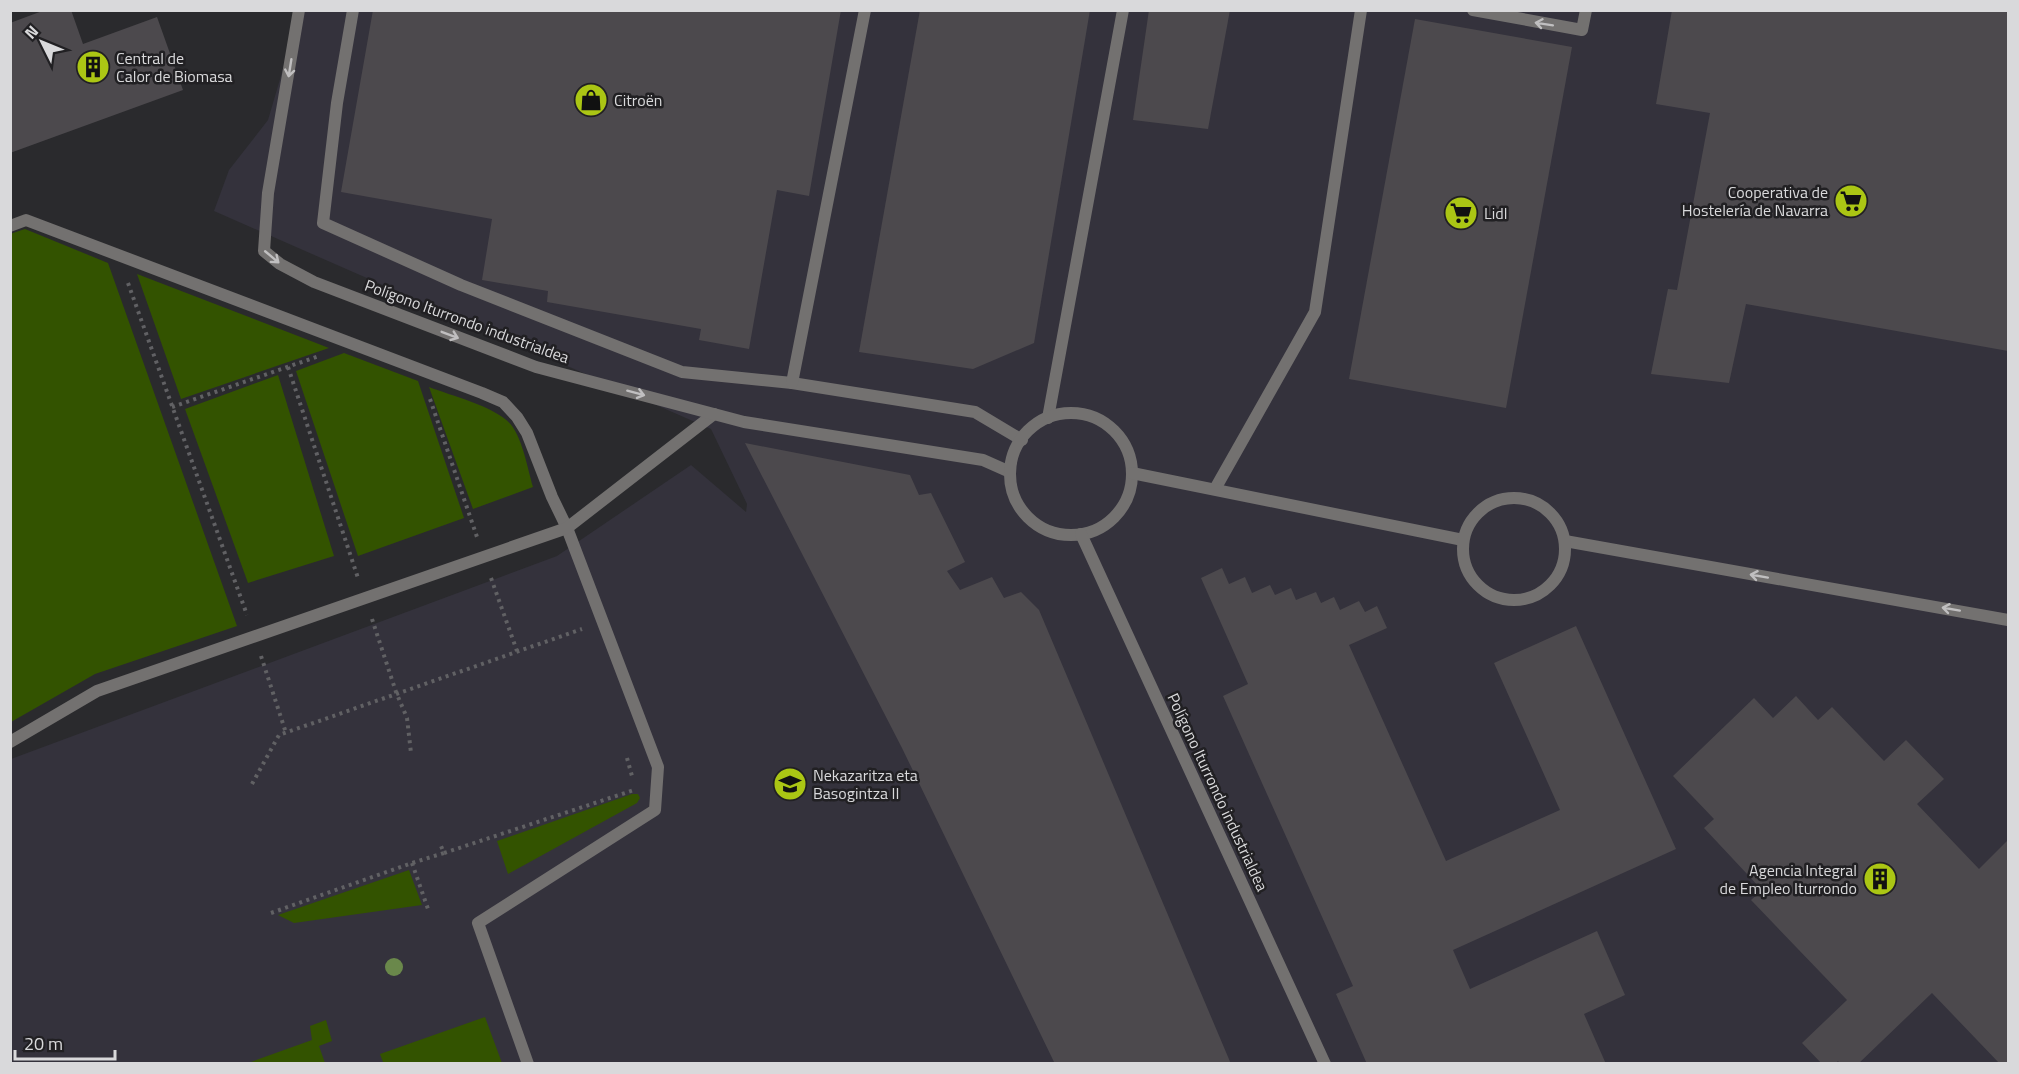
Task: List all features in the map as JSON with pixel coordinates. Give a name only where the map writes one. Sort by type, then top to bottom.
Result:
[{"type":"street","name":"Polígono Iturrondo industrialdea","points":[[299,10],[268,193],[264,251],[280,264],[314,282],[536,367],[744,422],[983,460],[1010,472]]},
{"type":"street","points":[[353,10],[337,103],[323,223],[460,285],[682,372],[792,382],[975,412],[1022,440]]},
{"type":"street","points":[[792,382],[866,10]]},
{"type":"street","points":[[1048,418],[1123,10]]},
{"type":"street","points":[[1215,489],[1315,312],[1361,10]]},
{"type":"street","points":[[1473,10],[1582,30],[1586,10]]},
{"type":"street","points":[[10,226],[26,220],[503,402],[517,417],[527,433],[567,528],[658,767],[656,810],[478,923],[528,1064]]},
{"type":"street","points":[[1082,413],[1101,420],[1118,433],[1128,450],[1132,473],[1131,489],[1123,507],[1110,522],[1093,531],[1074,536],[1054,533],[1036,525],[1023,511],[1013,493],[1010,472],[1014,452],[1025,434],[1048,418],[1061,414],[1082,413]]},
{"type":"street","points":[[10,742],[97,691],[567,528],[714,414]]},
{"type":"street","points":[[1132,473],[1463,540]]},
{"type":"street","points":[[1507,498],[1523,498],[1538,503],[1551,513],[1560,526],[1564,541],[1564,557],[1559,573],[1550,586],[1536,595],[1521,600],[1505,599],[1490,594],[1476,584],[1463,556],[1463,540],[1468,525],[1479,512],[1492,503],[1507,498]]},
{"type":"street","name":"Polígono Iturrondo industrialdea","points":[[1082,534],[1325,1064]]},
{"type":"street","points":[[1564,541],[2008,620]]},
{"type":"path","points":[[117,255],[254,636],[286,733]]},
{"type":"path","points":[[172,406],[288,367],[396,692],[407,718],[411,753]]},
{"type":"path","points":[[420,370],[517,651]]},
{"type":"path","points":[[252,784],[279,735],[396,692],[584,628],[588,638]]},
{"type":"path","points":[[626,755],[633,778]]},
{"type":"path","points":[[271,913],[411,863],[636,789]]},
{"type":"path","points":[[441,846],[444,854]]},
{"type":"path","points":[[411,863],[428,909]]},
{"type":"shaded area","points":[[300,11],[2008,11],[2008,1063],[11,1064],[11,759],[557,556],[691,465],[746,512],[747,504],[711,429],[214,211],[229,170],[268,120]]},
{"type":"green space","points":[[25,229],[108,263],[237,626],[95,674],[11,722],[10,234]]},
{"type":"green space","points":[[137,274],[329,348],[181,399]]},
{"type":"green space","points":[[344,353],[418,381],[464,518],[358,556],[296,371]]},
{"type":"green space","points":[[278,375],[334,556],[248,583],[185,409]]},
{"type":"green space","points":[[429,387],[486,408],[505,419],[519,439],[533,487],[473,509]]},
{"type":"green space","points":[[632,794],[638,794],[640,798],[637,803],[508,874],[497,841]]},
{"type":"green space","points":[[409,870],[422,905],[294,923],[278,915]]},
{"type":"green space","points":[[485,1017],[502,1063],[382,1063],[380,1054]]},
{"type":"green space","points":[[326,1020],[332,1041],[319,1046],[325,1063],[248,1063],[312,1040],[310,1026]]},
{"type":"building","name":"Central de Calor de Biomasa","points":[[45,10],[71,10],[83,44],[157,17],[183,90],[10,153],[10,23]]},
{"type":"building","name":"Citroën","points":[[373,10],[841,10],[809,196],[777,190],[749,349],[699,340],[701,329],[547,302],[548,291],[482,280],[492,219],[341,192]]},
{"type":"building","points":[[920,10],[1090,10],[1034,343],[973,369],[859,352]]},
{"type":"building","points":[[1149,10],[1230,10],[1208,129],[1133,120]]},
{"type":"building","name":"Cooperativa de Hostelería de Navarra","points":[[1672,10],[2008,10],[2008,351],[1746,304],[1729,383],[1651,374],[1668,289],[1677,290],[1710,113],[1656,104]]},
{"type":"building","name":"Lidl","points":[[1415,19],[1572,47],[1506,408],[1349,379]]},
{"type":"building","points":[[745,443],[910,475],[919,495],[931,493],[965,562],[947,571],[960,590],[992,577],[1004,598],[1021,592],[1039,610],[1231,1064],[1055,1064],[902,748]]},
{"type":"building","points":[[1222,568],[1229,584],[1245,577],[1252,593],[1270,585],[1275,595],[1291,588],[1296,600],[1316,592],[1321,603],[1334,597],[1340,610],[1359,601],[1365,612],[1377,606],[1387,628],[1349,645],[1446,861],[1560,810],[1494,663],[1576,626],[1676,849],[1453,950],[1470,989],[1597,931],[1625,995],[1584,1014],[1606,1064],[1367,1064],[1336,994],[1353,986],[1223,696],[1248,684],[1201,578]]},
{"type":"building","name":"Agencia Integral de Empleo Iturrondo","points":[[1796,696],[1818,720],[1832,707],[1884,761],[1906,740],[1944,779],[1917,804],[1979,869],[2008,840],[2008,1064],[2000,1064],[1932,993],[1858,1064],[1840,1064],[1838,1061],[1835,1064],[1822,1064],[1802,1043],[1847,1000],[1751,900],[1762,890],[1704,828],[1714,819],[1673,776],[1754,698],[1773,718]]},
{"type":"place","name":"Central de Calor de Biomasa","points":[[93,67]]},
{"type":"place","name":"Citroën","points":[[591,100]]},
{"type":"place","name":"Cooperativa de Hostelería de Navarra","points":[[1851,201]]},
{"type":"place","name":"Lidl","points":[[1461,213]]},
{"type":"place","name":"Nekazaritza eta Basogintza II","points":[[790,784]]},
{"type":"place","name":"Agencia Integral de Empleo Iturrondo","points":[[1880,879]]}]
